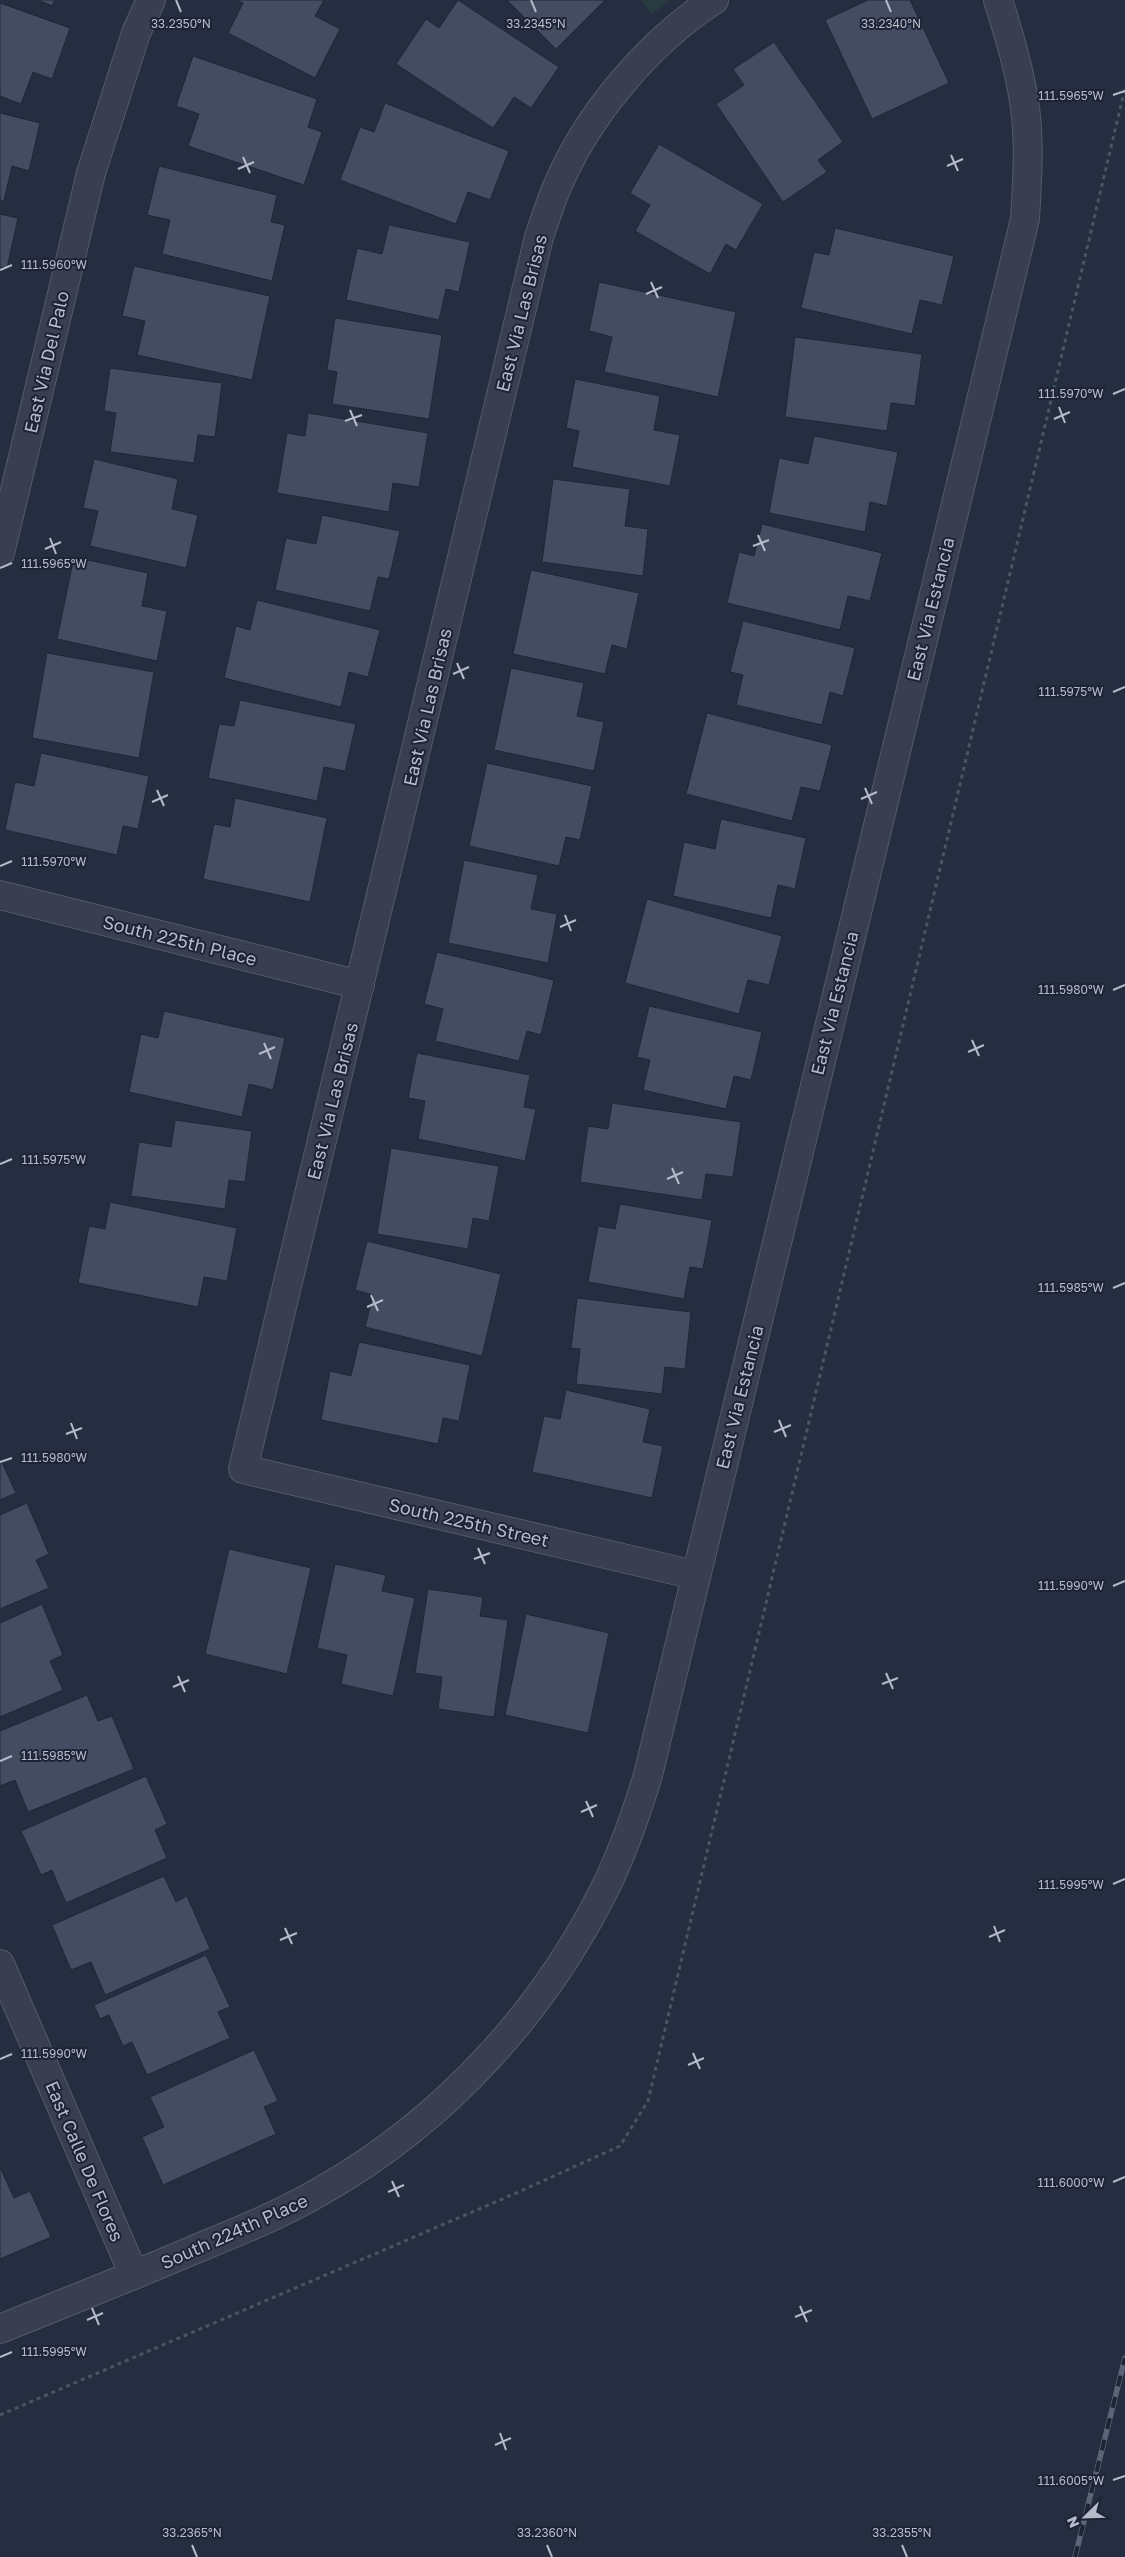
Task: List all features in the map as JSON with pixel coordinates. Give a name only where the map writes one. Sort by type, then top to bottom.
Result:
[{"type":"street","name":"East Via Del Palo","points":[[0,553],[91,173],[136,34],[151,0]]},
{"type":"street","name":"East Via Las Brisas","points":[[243,1469],[537,246],[545,220],[557,186],[581,141],[614,95],[651,50],[694,13],[714,0]]},
{"type":"street","name":"East Via Estancia","points":[[547,1986],[578,1937],[609,1880],[632,1826],[648,1775],[1025,219],[1028,169],[1025,108],[1013,46],[998,0]]},
{"type":"street","name":"South 225th Place","points":[[0,895],[360,985]]},
{"type":"street","name":"South 225th Street","points":[[243,1469],[696,1574]]},
{"type":"street","name":"East Calle De Flores","points":[[0,1964],[134,2275]]},
{"type":"street","name":"South 224th Place","points":[[0,2329],[270,2218],[322,2191],[378,2155],[424,2119],[469,2078],[505,2040],[547,1986]]},
{"type":"shaded area","points":[[640,0],[670,0],[652,14]]},
{"type":"building","points":[[38,0],[55,0],[52,6]]},
{"type":"building","points":[[236,0],[324,0],[315,16],[340,29],[315,78],[228,33],[243,3]]},
{"type":"building","points":[[458,0],[559,67],[531,108],[514,97],[493,128],[396,64],[426,19],[439,28]]},
{"type":"building","points":[[507,0],[605,0],[556,49]]},
{"type":"building","points":[[868,0],[910,0],[949,83],[872,119],[825,20]]},
{"type":"building","points":[[0,3],[70,28],[52,79],[33,72],[21,104],[0,96]]},
{"type":"building","points":[[774,42],[843,142],[818,160],[827,172],[783,202],[716,104],[744,85],[733,69]]},
{"type":"building","points":[[193,56],[317,99],[308,127],[322,132],[304,185],[188,146],[199,114],[176,106]]},
{"type":"building","points":[[385,103],[509,151],[490,200],[468,192],[456,224],[340,180],[360,127],[374,132]]},
{"type":"building","points":[[0,113],[40,123],[29,171],[12,166],[4,201],[0,200]]},
{"type":"building","points":[[659,144],[763,204],[736,250],[726,244],[710,274],[635,231],[650,205],[630,193]]},
{"type":"building","points":[[159,166],[277,195],[271,222],[285,225],[272,281],[162,254],[170,220],[147,215]]},
{"type":"building","points":[[0,214],[18,218],[7,268],[0,267]]},
{"type":"building","points":[[389,225],[470,242],[459,292],[446,289],[439,320],[346,300],[357,248],[382,254]]},
{"type":"building","points":[[835,228],[954,256],[942,305],[920,300],[912,334],[801,308],[814,252],[829,255]]},
{"type":"building","points":[[134,266],[270,296],[252,380],[137,355],[145,321],[122,316]]},
{"type":"building","points":[[599,282],[736,312],[718,397],[604,372],[612,337],[589,331]]},
{"type":"building","points":[[335,318],[442,335],[429,419],[332,404],[337,372],[327,370]]},
{"type":"building","points":[[795,337],[922,354],[915,406],[891,403],[887,431],[785,417]]},
{"type":"building","points":[[110,368],[222,383],[215,437],[198,435],[194,463],[110,452],[116,413],[104,411]]},
{"type":"building","points":[[575,379],[660,396],[654,430],[680,435],[670,486],[572,467],[579,431],[566,428]]},
{"type":"building","points":[[308,413],[428,433],[419,487],[393,483],[389,512],[277,493],[287,433],[305,436]]},
{"type":"building","points":[[814,436],[898,452],[887,506],[870,502],[865,532],[769,513],[779,458],[808,464]]},
{"type":"building","points":[[94,459],[178,479],[172,509],[198,515],[186,568],[90,546],[98,511],[83,508]]},
{"type":"building","points":[[553,479],[630,489],[625,526],[648,529],[643,576],[542,562]]},
{"type":"building","points":[[322,515],[400,531],[389,579],[378,577],[370,611],[275,590],[286,538],[316,544]]},
{"type":"building","points":[[762,524],[882,553],[870,601],[848,596],[840,630],[727,603],[739,552],[754,556]]},
{"type":"building","points":[[74,557],[148,573],[142,606],[167,611],[157,661],[57,639]]},
{"type":"building","points":[[531,570],[639,593],[627,649],[612,645],[605,674],[513,654]]},
{"type":"building","points":[[257,600],[380,630],[368,677],[349,672],[341,707],[224,678],[236,626],[250,630]]},
{"type":"building","points":[[743,621],[855,648],[843,696],[830,692],[822,725],[736,705],[743,675],[730,672]]},
{"type":"building","points":[[47,653],[154,672],[139,758],[32,738]]},
{"type":"building","points":[[511,668],[584,683],[577,716],[604,722],[594,771],[494,750]]},
{"type":"building","points":[[240,700],[356,724],[345,771],[324,767],[317,801],[208,778],[219,724],[234,726]]},
{"type":"building","points":[[707,713],[832,745],[820,791],[801,787],[792,821],[686,794]]},
{"type":"building","points":[[41,753],[149,776],[138,829],[123,826],[117,855],[5,830],[15,782],[34,786]]},
{"type":"building","points":[[487,763],[592,786],[580,840],[566,837],[559,866],[469,846]]},
{"type":"building","points":[[235,798],[327,818],[310,902],[203,879],[214,824],[230,827]]},
{"type":"building","points":[[721,819],[806,838],[795,889],[778,885],[771,918],[673,896],[684,842],[715,849]]},
{"type":"building","points":[[464,860],[538,875],[531,909],[557,914],[548,963],[448,943]]},
{"type":"building","points":[[647,899],[782,936],[769,985],[748,980],[739,1014],[625,983]]},
{"type":"building","points":[[437,952],[554,980],[541,1035],[527,1031],[519,1061],[435,1041],[443,1009],[424,1004]]},
{"type":"building","points":[[649,1006],[762,1032],[751,1080],[734,1076],[726,1109],[643,1090],[650,1060],[637,1057]]},
{"type":"building","points":[[164,1011],[285,1038],[273,1090],[249,1084],[242,1117],[129,1092],[141,1034],[158,1038]]},
{"type":"building","points":[[417,1053],[530,1075],[524,1107],[536,1109],[525,1161],[418,1139],[425,1101],[408,1098]]},
{"type":"building","points":[[612,1103],[741,1122],[733,1177],[706,1174],[702,1200],[580,1182],[588,1126],[608,1129]]},
{"type":"building","points":[[175,1120],[252,1131],[245,1182],[229,1180],[225,1209],[131,1196],[139,1142],[171,1147]]},
{"type":"building","points":[[391,1148],[499,1166],[489,1221],[473,1218],[468,1249],[377,1234]]},
{"type":"building","points":[[110,1202],[237,1228],[227,1281],[204,1277],[198,1307],[78,1283],[89,1226],[105,1229]]},
{"type":"building","points":[[620,1204],[712,1220],[703,1269],[690,1267],[684,1299],[588,1282],[598,1226],[615,1229]]},
{"type":"building","points":[[367,1241],[501,1274],[482,1356],[365,1327],[373,1295],[355,1290]]},
{"type":"building","points":[[577,1298],[691,1312],[685,1369],[665,1367],[662,1394],[576,1384],[580,1349],[571,1348]]},
{"type":"building","points":[[359,1342],[470,1365],[459,1421],[443,1418],[438,1444],[321,1420],[330,1371],[351,1376]]},
{"type":"building","points":[[566,1390],[650,1409],[643,1442],[663,1446],[652,1498],[532,1472],[544,1416],[560,1419]]},
{"type":"building","points":[[0,1458],[16,1493],[0,1500]]},
{"type":"building","points":[[27,1503],[49,1554],[36,1560],[49,1588],[0,1609],[0,1515]]},
{"type":"building","points":[[229,1549],[311,1568],[287,1674],[205,1654]]},
{"type":"building","points":[[335,1564],[386,1575],[382,1591],[415,1598],[393,1696],[341,1684],[347,1655],[317,1648]]},
{"type":"building","points":[[428,1589],[483,1597],[480,1616],[508,1620],[494,1717],[438,1709],[442,1677],[415,1673]]},
{"type":"building","points":[[42,1604],[63,1655],[50,1661],[63,1690],[0,1717],[0,1623]]},
{"type":"building","points":[[526,1614],[609,1633],[588,1733],[505,1715]]},
{"type":"building","points":[[87,1695],[98,1721],[112,1716],[134,1769],[28,1812],[15,1780],[0,1786],[0,1731]]},
{"type":"building","points":[[146,1776],[167,1824],[155,1830],[167,1858],[66,1903],[52,1870],[41,1875],[21,1831]]},
{"type":"building","points":[[164,1876],[176,1902],[187,1896],[210,1949],[105,1995],[91,1962],[71,1970],[52,1925]]},
{"type":"building","points":[[206,1955],[230,2007],[218,2012],[230,2038],[147,2075],[132,2042],[123,2046],[109,2015],[100,2019],[94,2005]]},
{"type":"building","points":[[254,2050],[278,2101],[264,2107],[276,2134],[163,2185],[142,2137],[164,2127],[150,2097]]},
{"type":"building","points":[[0,2167],[14,2198],[30,2191],[51,2237],[0,2259]]},
{"type":"railway","points":[[1075,2557],[1125,2358]]}]
